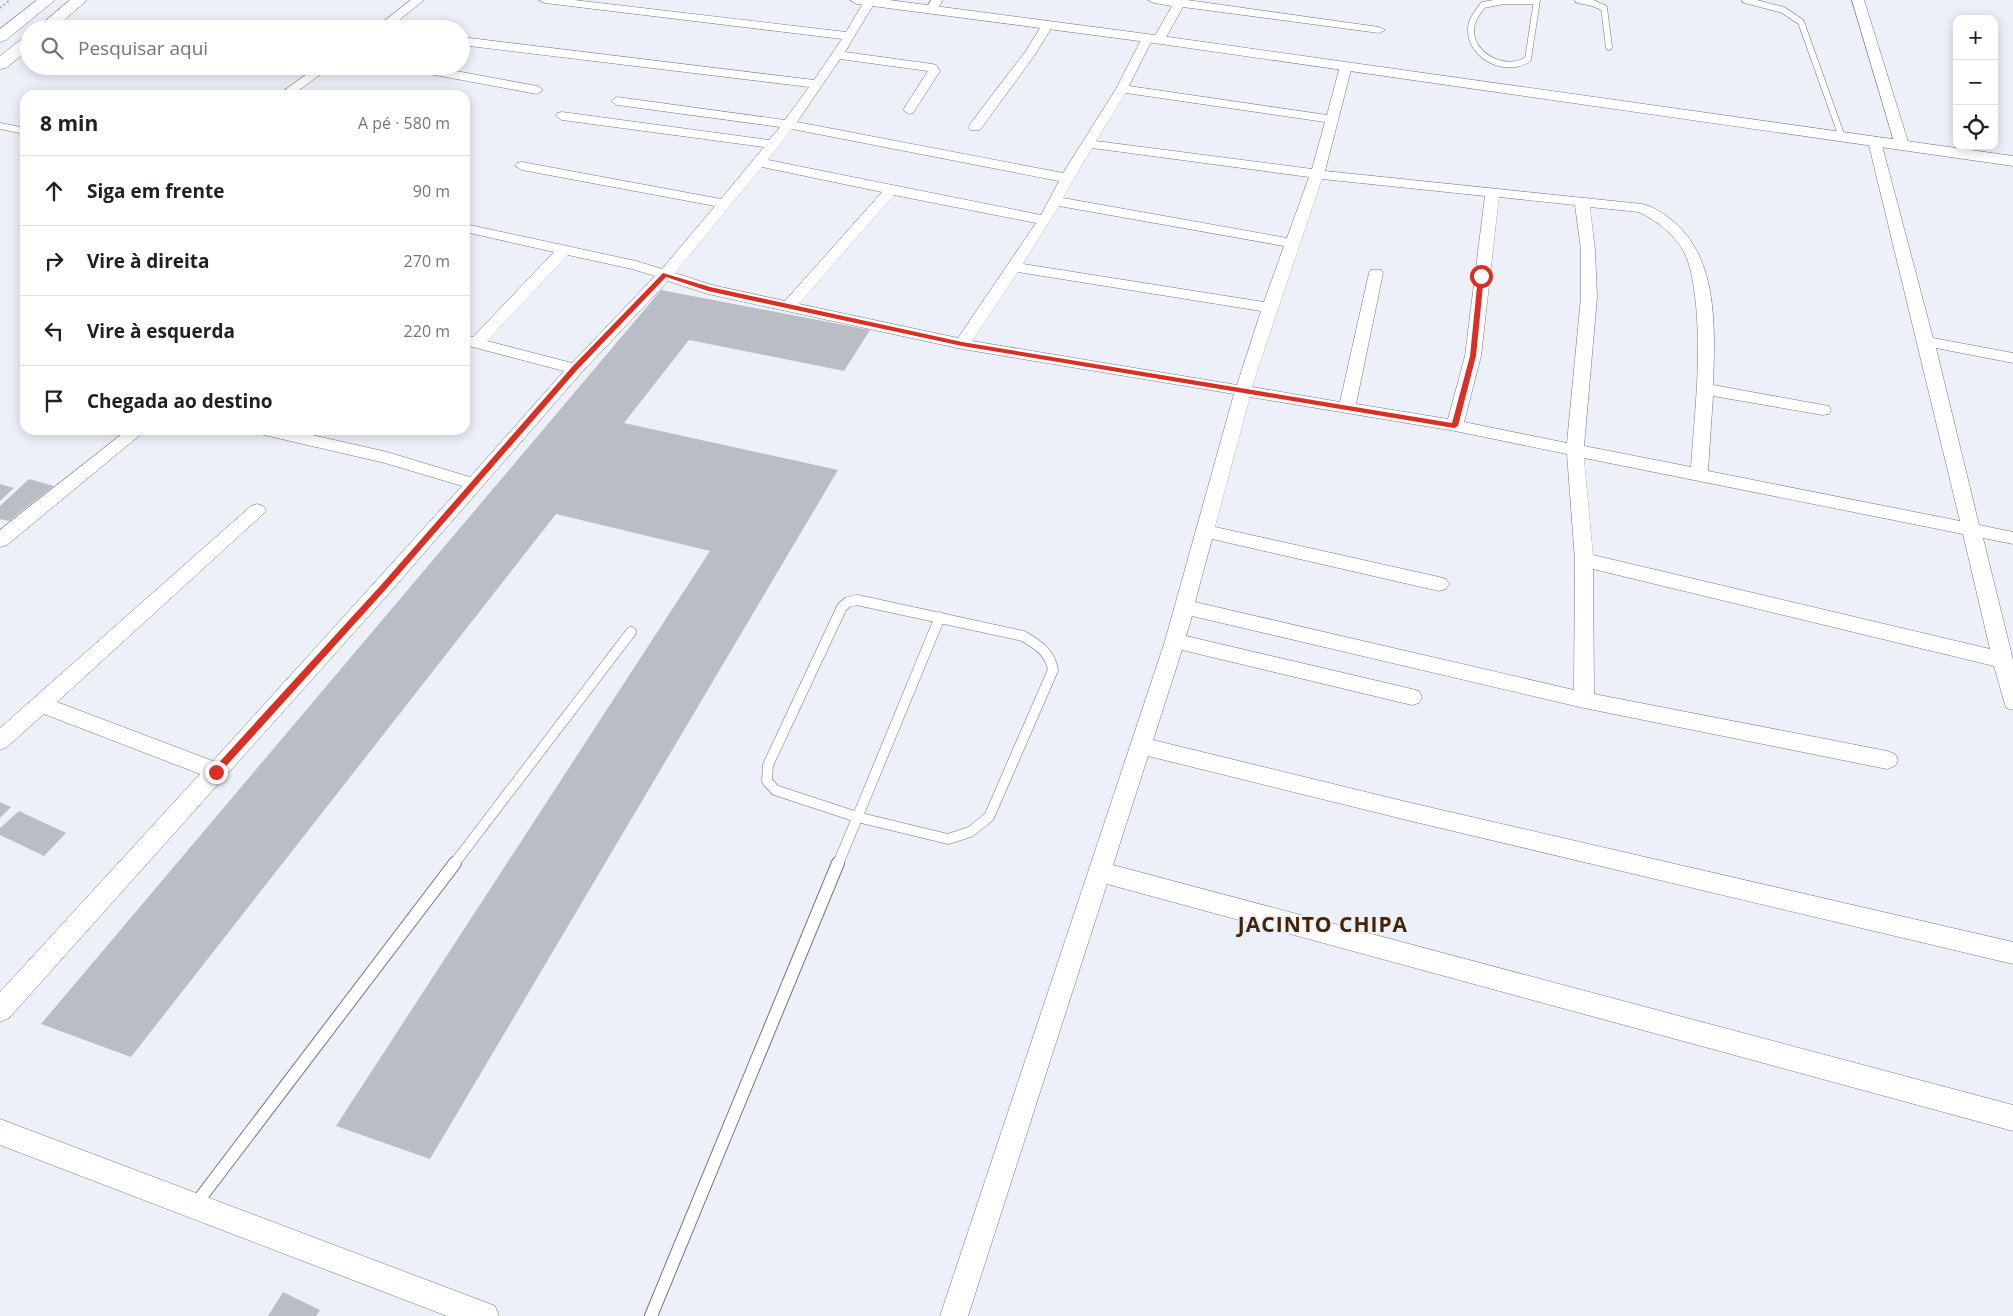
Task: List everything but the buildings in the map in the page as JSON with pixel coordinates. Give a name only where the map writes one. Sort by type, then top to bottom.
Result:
[{"type":"main road","points":[[22,20],[48,0]]},
{"type":"main road","points":[[55,20],[79,0]]},
{"type":"main road","points":[[0,37],[20,22]]},
{"type":"main road","points":[[0,64],[20,48]]},
{"type":"street","points":[[392,20],[418,0]]},
{"type":"street","points":[[545,0],[850,36]]},
{"type":"street","points":[[1154,0],[1379,30]]},
{"type":"street","points":[[1858,0],[1902,145]]},
{"type":"street","points":[[0,1010],[216,772],[575,369],[665,275],[759,162],[788,124],[850,36],[865,1],[935,5],[1048,24],[2013,161]]},
{"type":"street","points":[[962,344],[1045,220],[1067,178],[1090,144],[1153,38],[1180,2]]},
{"type":"street","points":[[975,127],[1030,53],[1048,24]]},
{"type":"street","points":[[470,43],[816,84]]},
{"type":"street","points":[[837,55],[932,68],[934,71],[908,110]]},
{"type":"street","points":[[954,1316],[1175,641],[1243,391],[1317,174],[1346,66]]},
{"type":"street","points":[[291,90],[313,75]]},
{"type":"street","points":[[456,75],[537,90]]},
{"type":"street","points":[[1122,89],[1331,119]]},
{"type":"street","points":[[617,101],[788,124],[1067,178]]},
{"type":"street","points":[[562,116],[771,144]]},
{"type":"street","points":[[1875,142],[1973,531],[2004,630],[2003,660],[2013,702]]},
{"type":"street","points":[[1090,144],[1317,174],[1492,194],[1642,208],[1658,215],[1679,234],[1694,258],[1700,276],[1705,326],[1705,389],[1699,474]]},
{"type":"street","points":[[759,162],[1045,220]]},
{"type":"street","points":[[522,166],[724,204]]},
{"type":"street","points":[[788,307],[891,190]]},
{"type":"street","points":[[1454,426],[1473,356],[1492,194]]},
{"type":"street","points":[[1055,201],[1292,243]]},
{"type":"street","points":[[1582,202],[1588,250],[1589,297],[1575,451],[1584,560],[1584,700]]},
{"type":"street","points":[[470,229],[636,265],[695,286],[962,344],[1454,426],[2013,538]]},
{"type":"street","points":[[471,341],[565,249]]},
{"type":"street","points":[[1013,267],[1270,308]]},
{"type":"street","points":[[1348,409],[1376,272]]},
{"type":"street","points":[[471,341],[575,369]]},
{"type":"street","points":[[1926,341],[2013,358]]},
{"type":"street","points":[[1705,389],[1823,410]]},
{"type":"street","points":[[0,540],[132,435]]},
{"type":"street","points":[[287,435],[386,458],[474,484]]},
{"type":"street","points":[[0,741],[257,510]]},
{"type":"street","points":[[1204,530],[1439,584]]},
{"type":"street","points":[[1584,560],[2003,660]]},
{"type":"street","points":[[1184,607],[1584,700],[1887,760]]},
{"type":"street","points":[[1175,641],[1412,698]]},
{"type":"street","points":[[41,704],[216,772]]},
{"type":"street","points":[[1142,746],[1411,812],[2013,953]]},
{"type":"street","points":[[1100,872],[2013,1118]]},
{"type":"street","points":[[0,1132],[481,1315]]},
{"type":"lane","points":[[1578,0],[1593,3],[1604,8],[1609,47]]},
{"type":"lane","points":[[1745,0],[1783,10],[1801,22],[1842,137]]},
{"type":"lane","points":[[1504,1],[1536,1],[1528,59],[1524,63],[1516,65],[1496,63],[1483,55],[1470,35],[1472,21],[1483,5],[1504,1]]},
{"type":"lane","points":[[0,126],[20,130]]},
{"type":"lane","points":[[857,600],[1023,636],[1043,648],[1052,659],[1053,670],[989,817],[976,830],[962,837],[948,839],[857,817],[775,790],[767,781],[768,765],[842,607],[848,602],[857,600]]},
{"type":"lane","points":[[651,1316],[940,617]]},
{"type":"lane","points":[[195,1206],[631,632]]},
{"type":"path","points":[[0,8],[10,0]]},
{"type":"district","name":"JACINTO CHIPA","points":[[1323,924]]},
{"type":"route","points":[[216,772],[384,586],[575,369],[665,275],[695,286],[962,344],[1454,426],[1473,356],[1481,276]]}]
